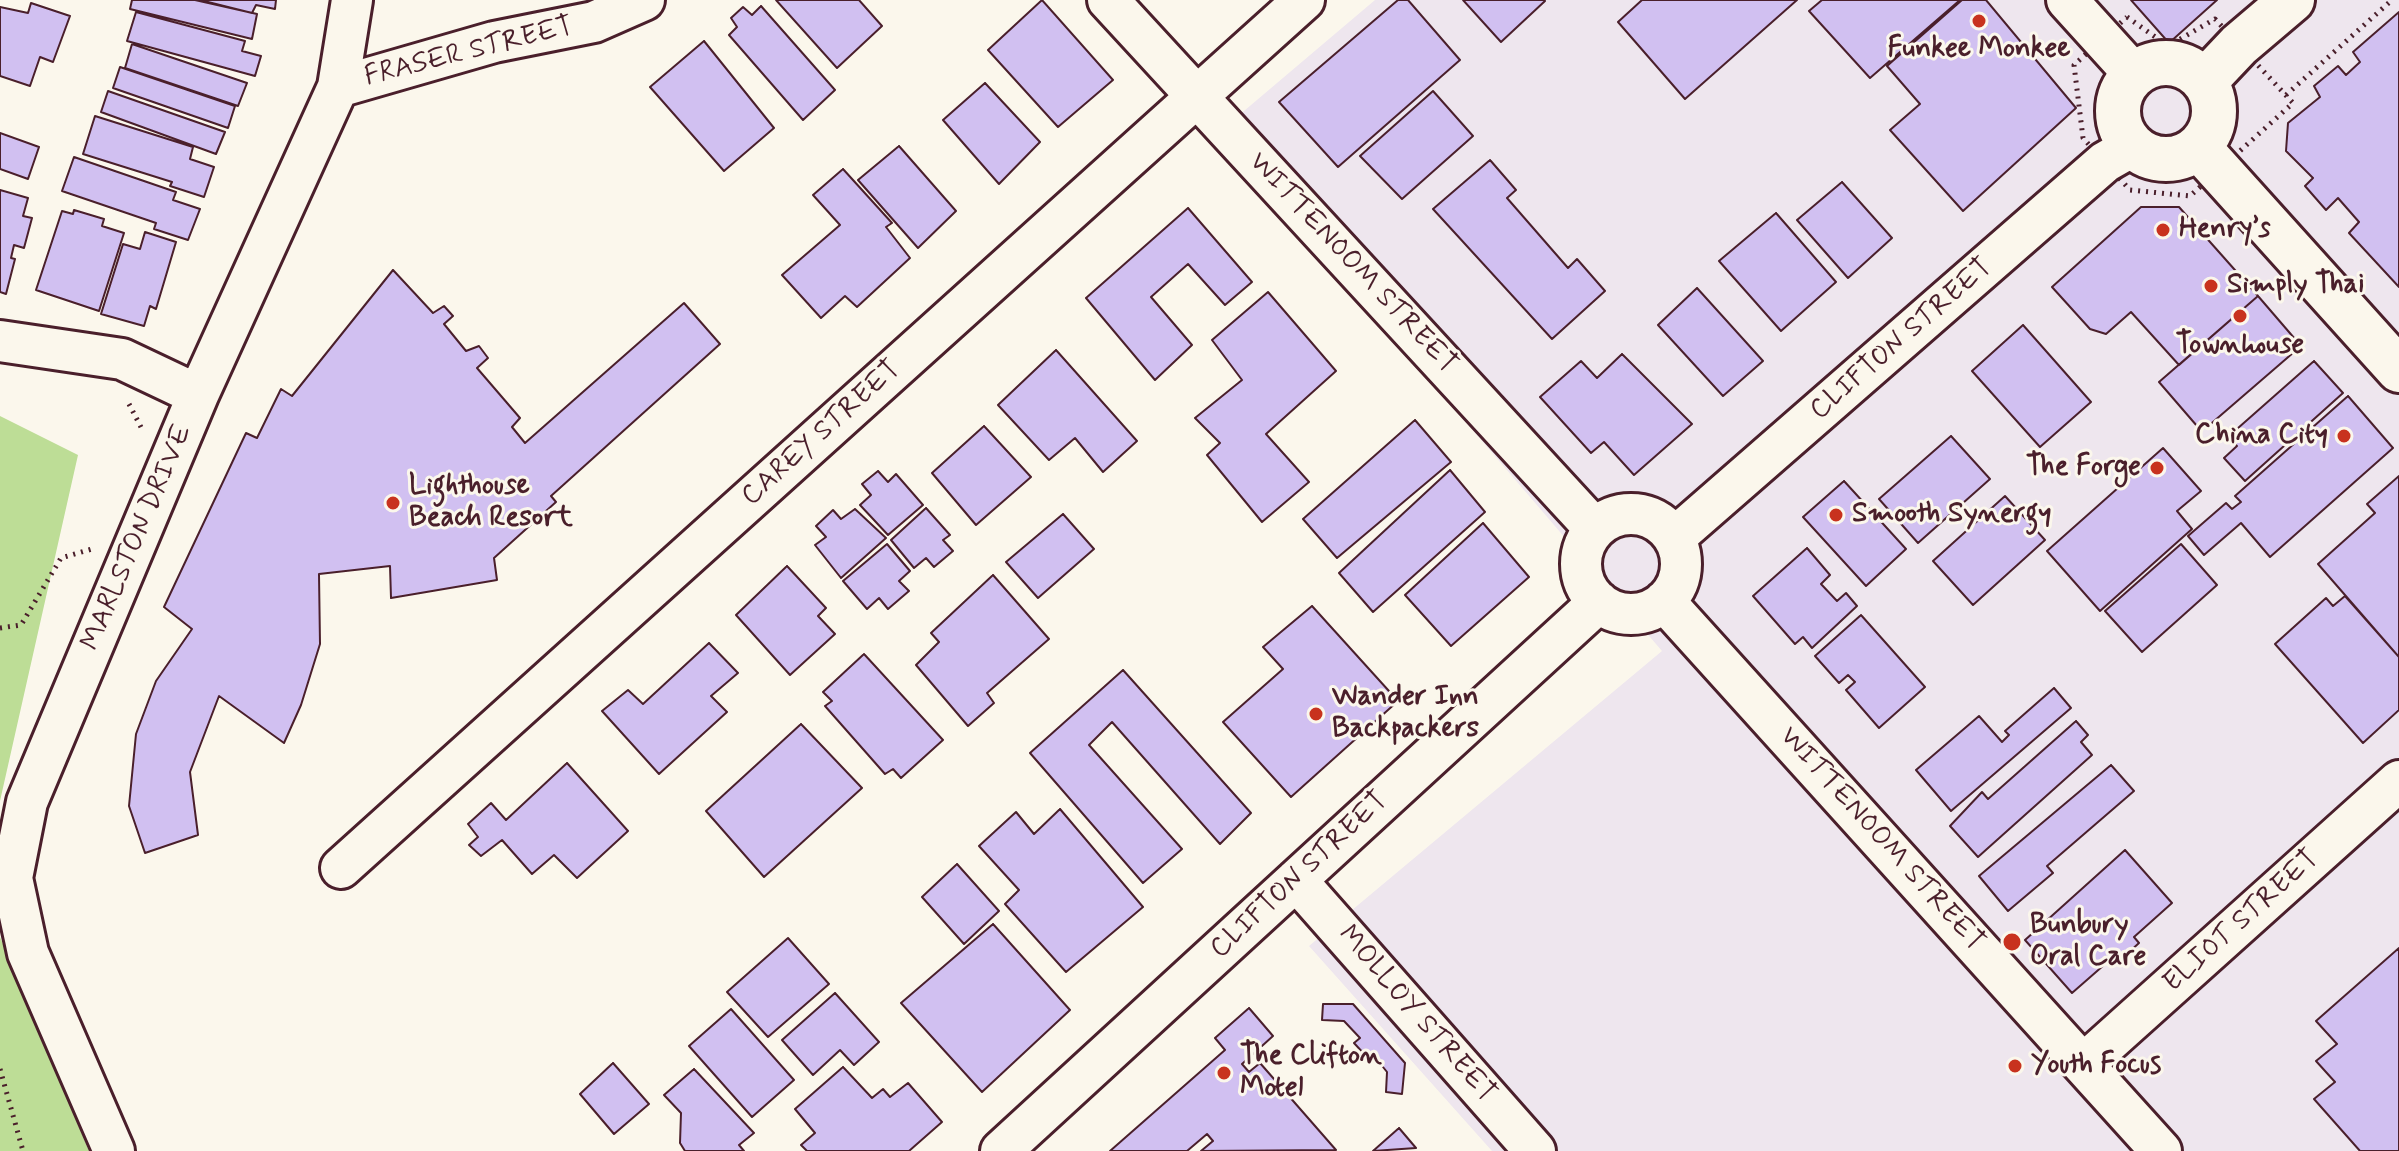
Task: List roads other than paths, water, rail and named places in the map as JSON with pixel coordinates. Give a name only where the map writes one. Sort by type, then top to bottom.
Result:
[{"type":"main road","points":[[2205,81],[2239,45],[2292,0]]},
{"type":"main road","points":[[2163,62],[2178,63],[2205,81],[2212,93],[2214,122],[2198,147],[2187,155],[2159,159],[2133,146],[2121,126],[2118,103],[2123,87],[2134,74],[2163,62]]},
{"type":"main road","points":[[2198,147],[2399,370]]},
{"type":"street","name":"MARLSTON DRIVE","points":[[114,1151],[28,953],[12,878],[27,802],[198,395],[338,87],[352,0]]},
{"type":"street","name":"FRASER STREET","points":[[338,87],[494,42],[594,22],[644,0]]},
{"type":"street","name":"WITTENOOM STREET","points":[[1108,0],[1595,529]]},
{"type":"street","name":"CAREY STREET","points":[[341,868],[1304,0]]},
{"type":"street","points":[[2067,0],[2134,74]]},
{"type":"street","name":"CLIFTON STREET","points":[[1674,538],[2105,162],[2133,146]]},
{"type":"street","points":[[0,341],[122,359],[198,395]]},
{"type":"street","points":[[1632,513],[1656,521],[1674,538],[1680,554],[1680,572],[1675,588],[1664,601],[1651,610],[1635,614],[1619,613],[1599,602],[1584,583],[1581,567],[1583,551],[1595,529],[1615,516],[1632,513]]},
{"type":"street","name":"WITTENOOM STREET","points":[[1664,601],[2085,1063],[2161,1151]]},
{"type":"street","name":"CLIFTON STREET","points":[[1001,1151],[1599,602]]},
{"type":"street","name":"ELIOT STREET","points":[[2085,1063],[2399,781]]},
{"type":"street","name":"MOLLOY STREET","points":[[1296,880],[1535,1151]]},
{"type":"place","name":"Funkee Monkee","points":[[1979,21]]},
{"type":"place","name":"Henry’s","points":[[2163,230]]},
{"type":"place","name":"Simply Thai","points":[[2211,286]]},
{"type":"place","name":"Townhouse","points":[[2240,316]]},
{"type":"place","name":"China City","points":[[2344,436]]},
{"type":"place","name":"The Forge","points":[[2157,468]]},
{"type":"place","name":"Lighthouse Beach Resort","points":[[393,503]]},
{"type":"place","name":"Smooth Synergy","points":[[1836,515]]},
{"type":"place","name":"Wander Inn Backpackers","points":[[1316,714]]},
{"type":"place","name":"Bunbury Oral Care","points":[[2012,942]]},
{"type":"place","name":"Youth Focus","points":[[2015,1066]]},
{"type":"place","name":"The Clifton Motel","points":[[1224,1073]]}]
